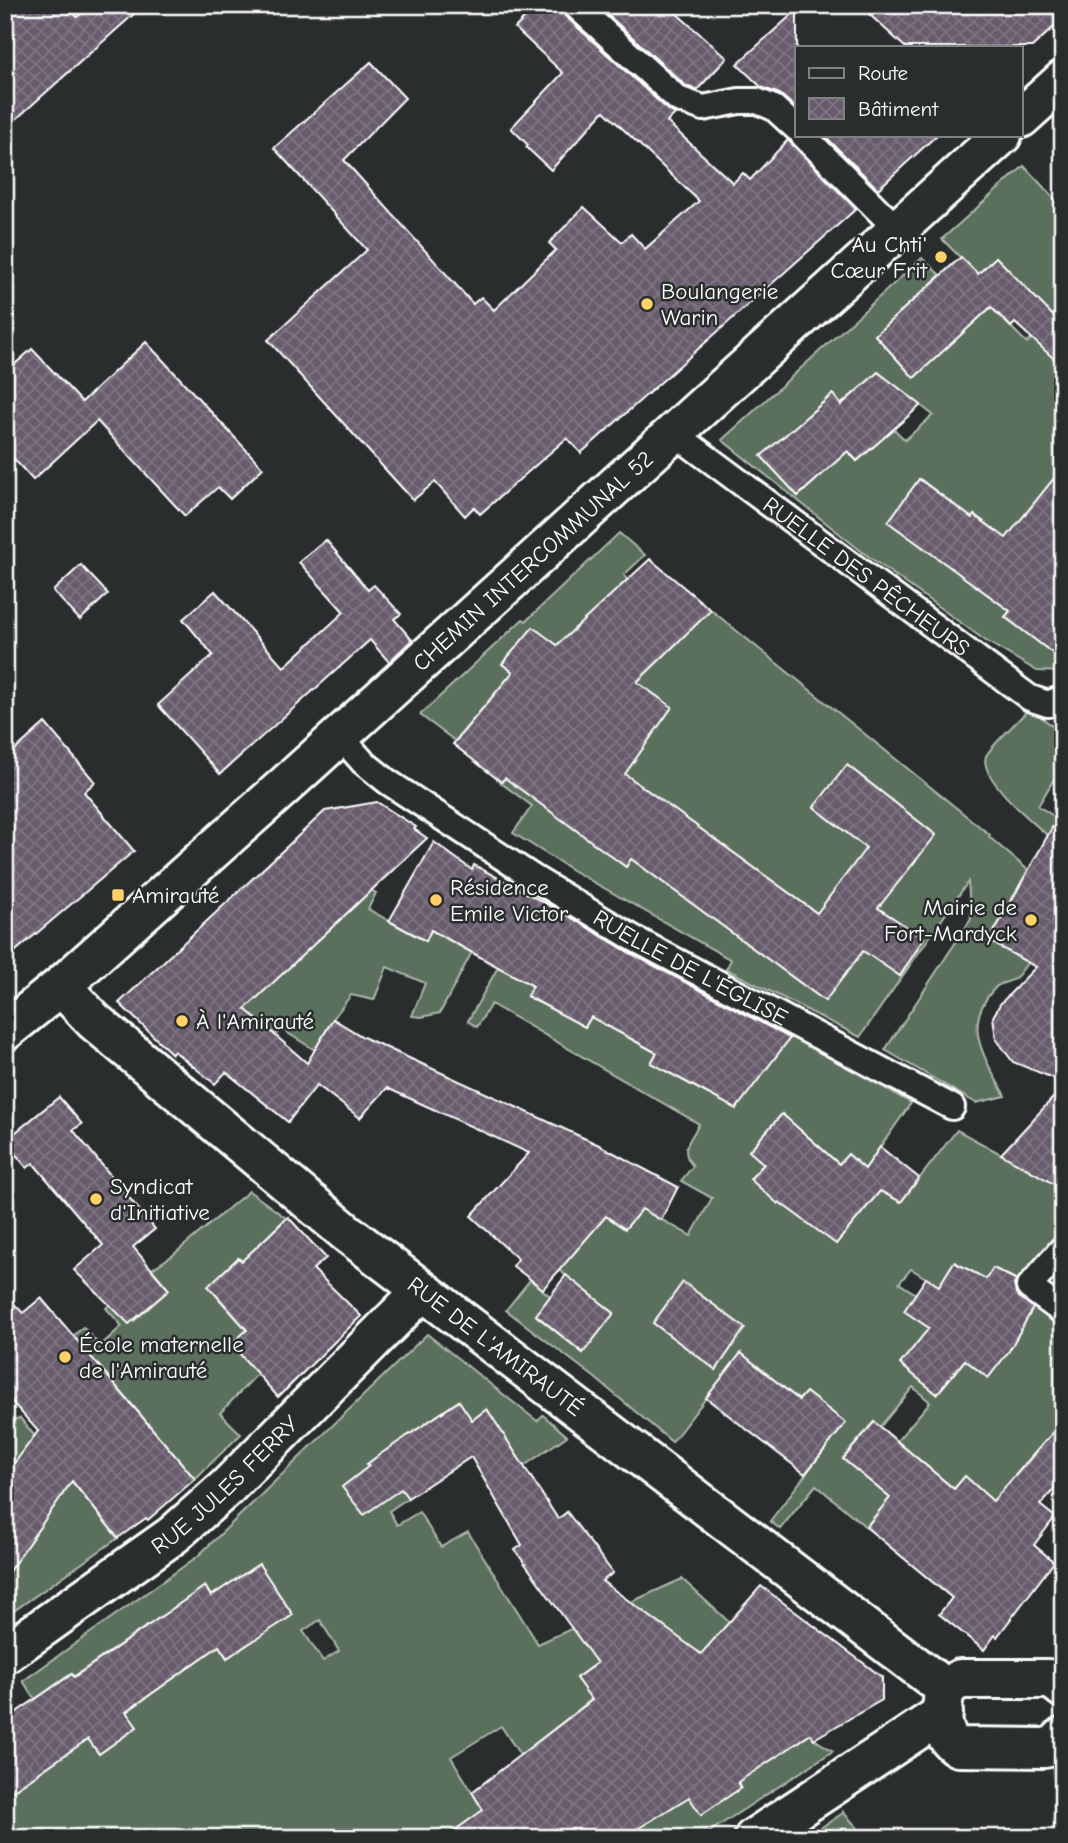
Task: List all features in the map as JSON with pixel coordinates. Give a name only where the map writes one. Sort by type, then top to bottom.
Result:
[{"type":"street","points":[[1023,116],[1063,80]]},
{"type":"street","name":"CHEMIN INTERCOMMUNAL 52","points":[[5,1031],[61,986],[340,736],[1001,136]]},
{"type":"street","name":"RUE DE L'AMIRAUTÉ","points":[[61,986],[100,1027],[322,1213],[945,1701]]},
{"type":"street","name":"RUE JULES FERRY","points":[[5,1654],[173,1535],[227,1487],[422,1291]]},
{"type":"street","points":[[1058,1677],[960,1679],[950,1684],[945,1701],[944,1728],[947,1738],[958,1747],[1044,1748],[1054,1746],[1063,1737]]},
{"type":"street","points":[[754,1838],[945,1701]]},
{"type":"lane","points":[[575,5],[678,100],[703,108],[739,101],[757,101],[774,108],[795,127]]},
{"type":"lane","points":[[804,136],[898,230]]},
{"type":"lane","name":"RUELLE DES PÊCHEURS","points":[[674,433],[1030,698],[1048,704],[1063,698]]},
{"type":"lane","name":"RUELLE DE L'ÉGLISE","points":[[340,736],[375,773],[601,919],[952,1107]]},
{"type":"lane","points":[[1063,1248],[1029,1287],[1063,1312]]},
{"type":"green space","points":[[1024,166],[1063,208],[1063,467],[1040,496],[1063,514],[1043,566],[975,515],[972,518],[920,479],[889,521],[1010,611],[1005,617],[1050,651],[1063,635],[1063,672],[1037,671],[986,641],[865,554],[722,440],[922,258],[940,275],[875,335],[914,377],[991,307],[1027,343],[1036,334],[942,239]],"holes":[[[878,372],[933,415],[905,440],[894,429],[857,461],[837,439],[833,465],[798,496],[762,456],[832,394],[841,404]]]},
{"type":"green space","points":[[619,533],[645,555],[624,575],[627,580],[558,646],[533,628],[503,664],[513,672],[455,741],[420,715],[523,619],[526,621]]},
{"type":"green space","points":[[711,610],[990,835],[989,837],[1028,870],[989,940],[1028,962],[1016,978],[997,986],[979,1015],[979,1042],[1005,1096],[976,1103],[885,1050],[971,919],[968,882],[860,1037],[726,969],[731,960],[572,870],[513,833],[532,806],[501,783],[560,710],[662,721],[672,707],[640,685],[616,662],[664,655]]},
{"type":"green space","points":[[1026,712],[1039,715],[1057,730],[1063,724],[1063,764],[1038,806],[1063,822],[1063,849],[1002,792],[986,766],[986,756]]},
{"type":"green space","points":[[354,881],[376,893],[368,909],[425,941],[431,930],[472,952],[440,1013],[412,1016],[425,983],[387,967],[374,1000],[351,995],[315,1050],[281,1029],[276,1035],[266,1027],[256,1039],[231,1017]]},
{"type":"green space","points":[[498,967],[533,985],[527,996],[585,1027],[591,1017],[656,1053],[651,1063],[708,1094],[713,1083],[743,1100],[791,1036],[911,1103],[865,1169],[839,1164],[782,1114],[749,1151],[764,1164],[751,1179],[778,1203],[792,1188],[836,1244],[880,1191],[901,1202],[957,1130],[1063,1188],[1063,1244],[1023,1283],[994,1268],[986,1279],[954,1262],[939,1286],[911,1269],[899,1283],[916,1294],[1015,1340],[1034,1306],[1063,1327],[1063,1451],[1060,1454],[1044,1442],[987,1508],[1002,1521],[942,1590],[914,1566],[965,1477],[954,1489],[897,1441],[930,1402],[913,1387],[880,1427],[874,1422],[843,1458],[890,1498],[866,1527],[816,1485],[780,1529],[770,1521],[845,1423],[806,1392],[799,1400],[741,1353],[672,1442],[594,1377],[506,1310],[530,1280],[550,1296],[536,1316],[583,1353],[614,1313],[559,1270],[606,1216],[625,1229],[640,1212],[600,1186],[691,1236],[712,1198],[681,1181],[693,1166],[686,1155],[686,1149],[699,1124],[491,1004],[477,1027],[468,1021]]},
{"type":"green space","points":[[249,1191],[286,1218],[242,1261],[238,1258],[211,1284],[219,1299],[247,1330],[231,1344],[310,1365],[286,1390],[263,1368],[220,1413],[241,1434],[195,1479],[73,1336],[83,1327],[100,1346],[122,1326],[106,1308],[115,1300],[134,1321],[169,1290],[152,1269],[173,1255]]},
{"type":"green space","points":[[427,1334],[537,1421],[543,1415],[567,1436],[524,1466],[472,1420],[459,1401],[367,1464],[385,1491],[397,1483],[408,1498],[389,1511],[397,1525],[419,1512],[441,1547],[468,1532],[538,1644],[682,1579],[730,1623],[739,1635],[660,1695],[621,1645],[576,1678],[592,1699],[536,1743],[799,1714],[814,1739],[833,1751],[700,1838],[608,1838],[534,1776],[501,1726],[451,1757],[483,1810],[472,1838],[5,1838],[5,1796],[88,1739],[136,1727],[126,1712],[182,1672],[148,1625],[73,1677],[71,1674],[35,1699],[23,1681],[198,1556]],"holes":[[[320,1620],[339,1651],[323,1661],[303,1631]]]},
{"type":"green space","points":[[20,1418],[118,1538],[5,1617],[5,1422]]},
{"type":"green space","points":[[843,1813],[867,1838],[805,1838]]},
{"type":"building","points":[[5,5],[67,5],[77,17],[92,5],[144,5],[5,129]]},
{"type":"building","points":[[537,5],[561,5],[565,16],[675,114],[667,122],[733,183],[743,173],[750,180],[788,140],[856,209],[581,453],[567,438],[480,514],[474,507],[465,516],[435,482],[413,500],[268,340],[367,250],[274,148],[371,62],[405,98],[344,160],[473,304],[481,297],[494,310],[556,250],[549,243],[584,207],[622,242],[631,234],[645,249],[699,201],[604,111],[551,170],[526,147],[528,145],[511,128],[563,73],[515,28]]},
{"type":"building","points":[[597,5],[667,5],[727,58],[697,90],[686,86]]},
{"type":"building","points":[[859,5],[1063,5],[1063,19],[1032,47],[904,46]]},
{"type":"building","points":[[797,10],[795,107],[780,94],[761,87],[737,64]]},
{"type":"building","points":[[825,136],[936,136],[878,189]]},
{"type":"building","points":[[961,257],[978,274],[996,257],[1063,326],[1063,367],[1015,323],[1011,327],[991,307],[914,378],[875,335]]},
{"type":"building","points":[[146,342],[263,468],[230,499],[218,487],[185,516],[97,421],[33,480],[5,449],[5,373],[32,349],[82,402]]},
{"type":"building","points":[[878,372],[921,405],[857,461],[848,451],[798,496],[761,456],[833,394],[841,405]]},
{"type":"building","points":[[1063,467],[1063,661],[1005,617],[1010,611],[888,522],[919,479],[972,518],[974,515],[1006,538]]},
{"type":"building","points":[[326,540],[368,590],[374,585],[401,614],[394,619],[412,640],[389,662],[370,640],[220,774],[158,705],[213,655],[183,619],[215,591],[284,667],[344,612],[299,562]]},
{"type":"building","points":[[650,559],[711,610],[637,682],[672,707],[625,774],[817,913],[866,848],[814,807],[847,765],[936,835],[878,908],[924,938],[900,976],[863,951],[825,1001],[631,859],[626,867],[505,778],[501,782],[453,744],[513,672],[502,664],[533,627],[557,645]]},
{"type":"building","points":[[81,565],[108,594],[80,620],[53,591]]},
{"type":"building","points":[[45,723],[95,782],[84,792],[134,851],[5,960],[5,759]]},
{"type":"building","points":[[377,802],[416,827],[414,829],[427,838],[245,1009],[307,1063],[333,1019],[363,1037],[599,1145],[678,1187],[661,1220],[642,1209],[625,1229],[606,1216],[543,1289],[513,1266],[518,1259],[471,1216],[529,1153],[387,1088],[360,1118],[317,1085],[288,1122],[226,1072],[215,1084],[174,1051],[172,1054],[119,1003],[325,811]]},
{"type":"building","points":[[1063,808],[1063,1082],[1013,1062],[996,1039],[993,1017],[1000,1004],[1036,967],[989,941]]},
{"type":"building","points":[[434,842],[472,870],[474,865],[560,911],[628,952],[790,1038],[736,1109],[651,1063],[657,1053],[591,1017],[585,1027],[527,996],[533,986],[431,930],[426,941],[389,921]]},
{"type":"building","points":[[1063,1087],[1063,1189],[1001,1154]]},
{"type":"building","name":"Syndicat d'Initiative","points":[[59,1097],[82,1124],[73,1130],[155,1229],[133,1247],[169,1290],[129,1324],[74,1270],[103,1245],[33,1163],[27,1168],[5,1141]]},
{"type":"building","points":[[782,1114],[839,1164],[848,1154],[865,1169],[880,1147],[919,1178],[901,1202],[880,1191],[836,1244],[779,1202],[778,1204],[750,1179],[764,1164],[749,1151]]},
{"type":"building","points":[[288,1217],[326,1258],[313,1269],[361,1316],[278,1397],[231,1344],[247,1330],[208,1286],[238,1258],[242,1261]]},
{"type":"building","points":[[954,1262],[986,1279],[993,1268],[1017,1280],[1014,1285],[1016,1293],[1033,1308],[1009,1351],[988,1378],[965,1360],[937,1394],[900,1364],[929,1328],[904,1311],[926,1278],[939,1286]]},
{"type":"building","points":[[566,1275],[614,1313],[583,1353],[536,1315]]},
{"type":"building","points":[[683,1282],[745,1328],[716,1370],[653,1323]]},
{"type":"building","points":[[5,1295],[23,1313],[41,1298],[195,1479],[148,1520],[146,1518],[118,1538],[72,1481],[5,1577],[5,1476],[38,1431],[5,1394]]},
{"type":"building","points":[[741,1353],[799,1400],[806,1392],[846,1423],[805,1474],[706,1398]]},
{"type":"building","points":[[459,1401],[472,1420],[487,1409],[558,1519],[567,1512],[613,1573],[602,1581],[701,1654],[761,1586],[882,1677],[882,1700],[814,1739],[811,1734],[738,1782],[741,1788],[701,1815],[689,1797],[623,1838],[444,1838],[483,1810],[472,1792],[592,1700],[576,1678],[597,1663],[515,1550],[522,1545],[471,1457],[408,1498],[401,1489],[364,1515],[342,1487],[379,1455]]},
{"type":"building","points":[[1063,1421],[1063,1479],[1040,1505],[1055,1517],[1034,1545],[1054,1562],[984,1650],[939,1614],[952,1598],[866,1527],[890,1498],[843,1459],[874,1422],[954,1489],[965,1476],[993,1501]]},
{"type":"building","points":[[259,1564],[293,1615],[227,1658],[219,1646],[126,1712],[137,1727],[99,1754],[88,1739],[5,1796],[5,1720],[72,1674],[74,1677],[205,1586],[211,1596]]},
{"type":"place","name":"Au Chti' Cœur Frit","points":[[941,257]]},
{"type":"place","name":"Boulangerie Warin","points":[[647,304]]},
{"type":"place","name":"Amirauté","points":[[118,895]]},
{"type":"place","name":"Résidence Emile Victor","points":[[436,900]]},
{"type":"place","name":"Mairie de Fort-Mardyck","points":[[1031,920]]},
{"type":"place","name":"À l'Amirauté","points":[[182,1021]]},
{"type":"place","name":"Syndicat d'Initiative","points":[[96,1199]]},
{"type":"place","name":"École maternelle de l'Amirauté","points":[[65,1357]]}]
